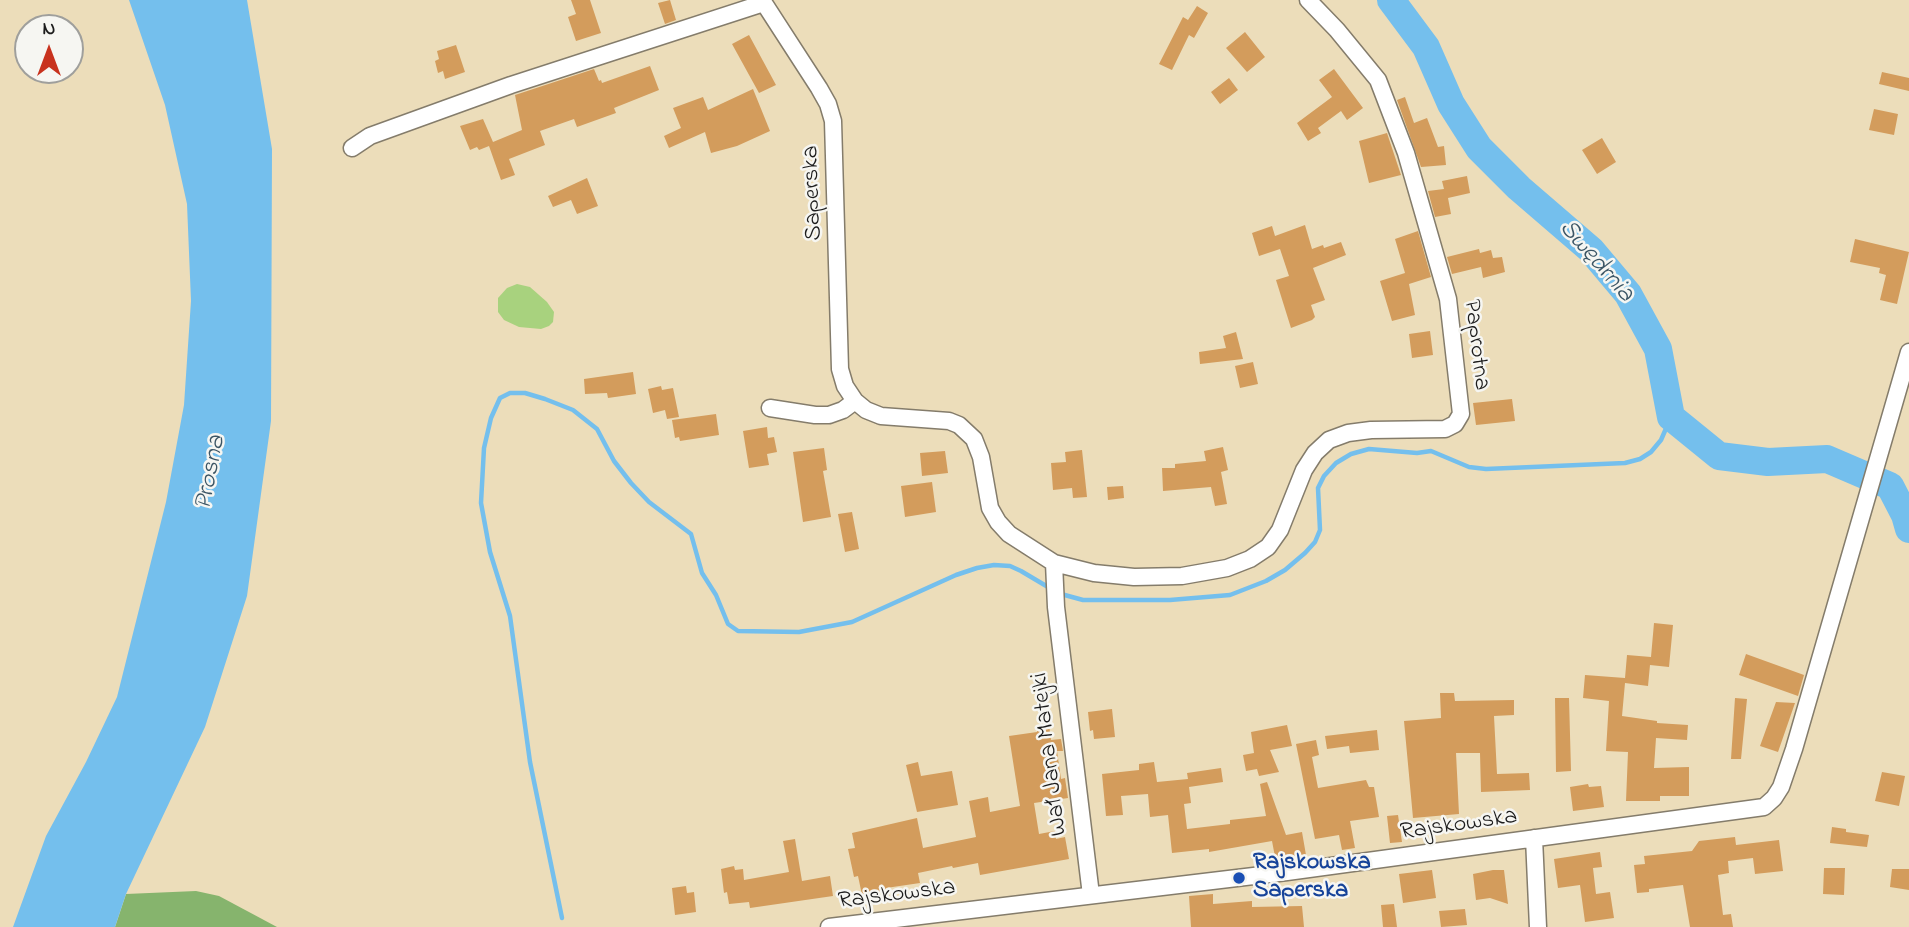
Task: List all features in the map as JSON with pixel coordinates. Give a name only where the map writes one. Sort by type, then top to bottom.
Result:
[{"type":"street","name":"Paprotna","points":[[1054,570],[1134,577],[1182,576],[1227,568],[1250,559],[1268,547],[1280,530],[1304,470],[1315,453],[1329,440],[1348,433],[1371,430],[1445,429],[1455,424],[1461,414],[1448,299],[1406,153],[1378,80],[1308,0]]},
{"type":"street","points":[[352,148],[370,136],[511,85],[763,1]]},
{"type":"street","name":"Saperska","points":[[763,1],[819,88],[834,121],[840,369],[845,386],[855,401]]},
{"type":"street","name":"Rajskowska","points":[[829,927],[1287,872],[1764,807],[1774,799],[1781,788],[1801,726],[1909,352]]},
{"type":"street","points":[[770,408],[829,415],[843,411],[855,401],[880,416],[939,419],[959,425],[974,439],[981,457],[990,508],[998,522],[1054,570]]},
{"type":"street","name":"Wał Jana Matejki","points":[[1054,570],[1056,607],[1091,895]]},
{"type":"street","points":[[1534,838],[1538,927]]},
{"type":"green space","points":[[517,284],[530,287],[547,302],[554,312],[553,322],[549,326],[541,329],[519,327],[504,320],[498,312],[498,298],[507,288]]},
{"type":"green space","points":[[196,891],[219,896],[277,927],[115,927],[126,894]]},
{"type":"water","name":"Prosna","points":[[129,0],[247,0],[272,149],[271,421],[247,596],[205,727],[126,894],[115,927],[13,927],[46,836],[117,697],[166,502],[184,405],[191,301],[187,204],[165,105]]},
{"type":"building","points":[[571,0],[590,0],[601,33],[576,41],[568,17],[576,14]]},
{"type":"building","points":[[670,0],[676,20],[665,24],[658,3]]},
{"type":"building","points":[[1197,6],[1208,13],[1194,38],[1189,35],[1172,70],[1159,64],[1183,17],[1188,20]]},
{"type":"building","points":[[1245,32],[1265,57],[1247,72],[1226,48]]},
{"type":"building","points":[[749,35],[776,85],[759,93],[732,44]]},
{"type":"building","points":[[456,45],[465,72],[445,79],[443,71],[438,73],[435,61],[439,59],[437,51]]},
{"type":"building","points":[[650,66],[659,90],[614,108],[616,113],[577,127],[574,119],[540,131],[545,145],[509,159],[515,175],[501,180],[489,146],[470,150],[460,126],[483,119],[493,142],[522,130],[515,95],[594,69],[602,83]]},
{"type":"building","points":[[1334,69],[1363,108],[1347,120],[1341,111],[1318,128],[1321,133],[1308,141],[1297,123],[1332,97],[1319,80]]},
{"type":"building","points":[[1882,72],[1909,78],[1909,91],[1879,84]]},
{"type":"building","points":[[1229,78],[1238,90],[1220,104],[1211,92]]},
{"type":"building","points":[[753,89],[770,131],[737,146],[711,153],[705,132],[669,148],[664,136],[681,128],[673,108],[703,97],[708,110]]},
{"type":"building","points":[[1405,97],[1414,123],[1427,118],[1438,147],[1444,146],[1446,165],[1421,167],[1397,100]]},
{"type":"building","points":[[1874,109],[1898,114],[1894,135],[1869,130]]},
{"type":"building","points":[[1387,133],[1401,175],[1369,183],[1359,141]]},
{"type":"building","points":[[1602,138],[1616,162],[1597,174],[1582,150]]},
{"type":"building","points":[[1467,176],[1470,193],[1448,198],[1451,214],[1435,217],[1428,191],[1444,189],[1442,181]]},
{"type":"building","points":[[587,178],[598,206],[577,214],[571,200],[553,207],[548,196]]},
{"type":"building","points":[[1305,225],[1312,249],[1341,242],[1346,255],[1313,268],[1325,300],[1311,305],[1315,317],[1312,320],[1291,328],[1276,280],[1289,276],[1280,249],[1259,256],[1252,233],[1272,226],[1275,236]]},
{"type":"building","points":[[1418,231],[1431,277],[1409,284],[1415,315],[1392,321],[1380,281],[1405,273],[1395,239]]},
{"type":"building","points":[[1855,239],[1909,252],[1897,304],[1880,300],[1886,275],[1879,273],[1880,268],[1850,262]]},
{"type":"building","points":[[1479,249],[1480,253],[1491,250],[1493,258],[1502,257],[1505,272],[1483,278],[1481,267],[1452,274],[1447,257]]},
{"type":"building","points":[[1430,331],[1433,355],[1412,358],[1409,334]]},
{"type":"building","points":[[1236,332],[1243,359],[1200,364],[1199,352],[1226,348],[1223,336]]},
{"type":"building","points":[[1253,362],[1258,384],[1240,388],[1235,366]]},
{"type":"building","points":[[633,372],[636,394],[608,398],[607,393],[585,394],[584,379]]},
{"type":"building","points":[[661,386],[662,390],[673,388],[679,417],[667,419],[665,410],[653,413],[648,389]]},
{"type":"building","points":[[1512,399],[1515,421],[1476,425],[1473,403]]},
{"type":"building","points":[[716,414],[719,435],[680,441],[679,437],[675,438],[672,420]]},
{"type":"building","points":[[767,427],[768,438],[774,437],[777,452],[767,454],[769,465],[749,468],[743,431]]},
{"type":"building","points":[[1223,447],[1228,470],[1221,472],[1227,504],[1215,506],[1211,487],[1163,491],[1162,468],[1206,461],[1204,451]]},
{"type":"building","points":[[824,448],[827,470],[823,471],[831,517],[803,522],[793,452]]},
{"type":"building","points":[[1082,450],[1087,497],[1073,498],[1072,488],[1053,490],[1051,463],[1066,462],[1065,452]]},
{"type":"building","points":[[945,451],[948,473],[922,476],[920,453]]},
{"type":"building","points":[[932,482],[936,512],[905,517],[901,486]]},
{"type":"building","points":[[1123,486],[1124,498],[1108,500],[1107,487]]},
{"type":"building","points":[[852,512],[859,549],[845,552],[838,514]]},
{"type":"building","points":[[1654,623],[1673,625],[1669,667],[1650,665],[1648,686],[1625,683],[1622,716],[1657,723],[1688,725],[1687,740],[1656,738],[1654,768],[1689,767],[1689,796],[1660,796],[1660,801],[1626,801],[1628,752],[1606,751],[1609,701],[1583,698],[1585,675],[1625,678],[1627,655],[1651,657]]},
{"type":"building","points":[[1746,654],[1804,675],[1798,696],[1739,675]]},
{"type":"building","points":[[1440,693],[1454,693],[1455,701],[1514,700],[1514,715],[1494,716],[1497,774],[1529,773],[1530,790],[1481,792],[1480,753],[1456,753],[1459,814],[1413,818],[1404,721],[1441,718]]},
{"type":"building","points":[[1555,698],[1569,698],[1571,771],[1556,772]]},
{"type":"building","points":[[1735,698],[1747,699],[1741,759],[1731,759]]},
{"type":"building","points":[[1776,702],[1795,703],[1778,752],[1760,746]]},
{"type":"building","points":[[1112,709],[1115,737],[1094,739],[1093,730],[1090,731],[1088,712]]},
{"type":"building","points":[[1049,725],[1051,740],[1061,739],[1063,751],[1057,751],[1061,779],[1065,778],[1068,798],[1034,803],[1039,834],[1055,831],[1056,839],[1065,837],[1069,859],[980,875],[978,863],[953,868],[952,866],[918,873],[920,883],[862,895],[858,876],[854,877],[848,849],[855,848],[852,833],[917,818],[923,848],[976,837],[969,801],[988,797],[990,812],[1020,806],[1009,736],[1037,732],[1037,727]]},
{"type":"building","points":[[1287,725],[1292,746],[1270,750],[1279,772],[1259,776],[1257,769],[1246,771],[1243,755],[1254,753],[1251,732]]},
{"type":"building","points":[[1377,730],[1379,750],[1350,753],[1349,746],[1327,749],[1325,736]]},
{"type":"building","points":[[1316,740],[1319,755],[1312,757],[1318,788],[1366,780],[1369,787],[1374,787],[1379,817],[1350,821],[1355,848],[1342,850],[1339,835],[1315,839],[1296,744]]},
{"type":"building","points":[[918,762],[921,776],[952,771],[958,805],[917,812],[906,765]]},
{"type":"building","points":[[1154,762],[1157,782],[1188,779],[1187,773],[1221,768],[1223,782],[1189,787],[1191,803],[1184,804],[1187,829],[1266,816],[1260,784],[1267,782],[1286,835],[1302,832],[1306,855],[1276,862],[1272,841],[1209,852],[1209,849],[1172,853],[1168,815],[1150,817],[1148,794],[1121,796],[1123,815],[1106,816],[1102,774],[1139,770],[1139,764]]},
{"type":"building","points":[[1882,772],[1905,776],[1899,806],[1875,801]]},
{"type":"building","points":[[1588,784],[1589,787],[1601,786],[1604,807],[1573,811],[1570,787]]},
{"type":"building","points":[[1398,815],[1402,842],[1390,843],[1387,816]]},
{"type":"building","points":[[1832,827],[1869,835],[1867,847],[1830,843]]},
{"type":"building","points":[[1735,837],[1736,845],[1779,840],[1783,871],[1755,874],[1753,858],[1728,861],[1729,873],[1718,875],[1723,915],[1731,914],[1733,927],[1690,927],[1683,885],[1637,893],[1634,865],[1645,864],[1644,856],[1692,851],[1699,841]]},
{"type":"building","points":[[795,839],[802,881],[830,876],[833,896],[750,908],[749,902],[729,904],[727,892],[724,893],[721,869],[734,866],[735,870],[743,869],[744,880],[789,872],[783,841]]},
{"type":"building","points":[[1600,852],[1602,867],[1593,868],[1596,894],[1610,892],[1614,918],[1585,922],[1580,885],[1558,888],[1554,859]]},
{"type":"building","points":[[1824,868],[1845,868],[1844,895],[1823,894]]},
{"type":"building","points":[[1892,869],[1909,869],[1909,890],[1890,887]]},
{"type":"building","points":[[1432,870],[1436,898],[1403,903],[1399,874]]},
{"type":"building","points":[[1504,870],[1508,904],[1490,898],[1476,900],[1473,874]]},
{"type":"building","points":[[686,886],[687,893],[694,892],[696,912],[675,915],[672,888]]},
{"type":"building","points":[[1213,894],[1213,904],[1252,901],[1252,907],[1302,906],[1304,927],[1191,927],[1189,896]]},
{"type":"building","points":[[1394,904],[1397,927],[1383,927],[1381,905]]},
{"type":"building","points":[[1465,909],[1467,925],[1441,927],[1439,911]]},
{"type":"waterway","name":"Swędrnia","points":[[1391,0],[1426,47],[1451,104],[1479,148],[1519,188],[1591,250],[1628,294],[1658,349],[1671,417],[1719,456],[1768,462],[1827,459],[1890,486],[1909,529]]},
{"type":"waterway","points":[[562,918],[530,762],[510,616],[490,552],[481,503],[484,448],[491,418],[500,398],[510,393],[525,393],[545,399],[573,410],[597,429],[614,461],[631,483],[649,502],[691,534],[702,573],[716,595],[728,624],[738,631],[799,632],[852,622],[956,575],[994,565],[1010,566],[1053,590]]},
{"type":"waterway","points":[[1061,594],[1083,600],[1170,600],[1230,595],[1266,581],[1285,570],[1315,542],[1320,530],[1318,488],[1324,476],[1336,463],[1351,454],[1369,449],[1417,453],[1431,451],[1469,467],[1486,469],[1625,463],[1640,459],[1651,452],[1661,440],[1671,417]]},
{"type":"place","name":"Rajskowska Saperska","points":[[1239,878]]}]
